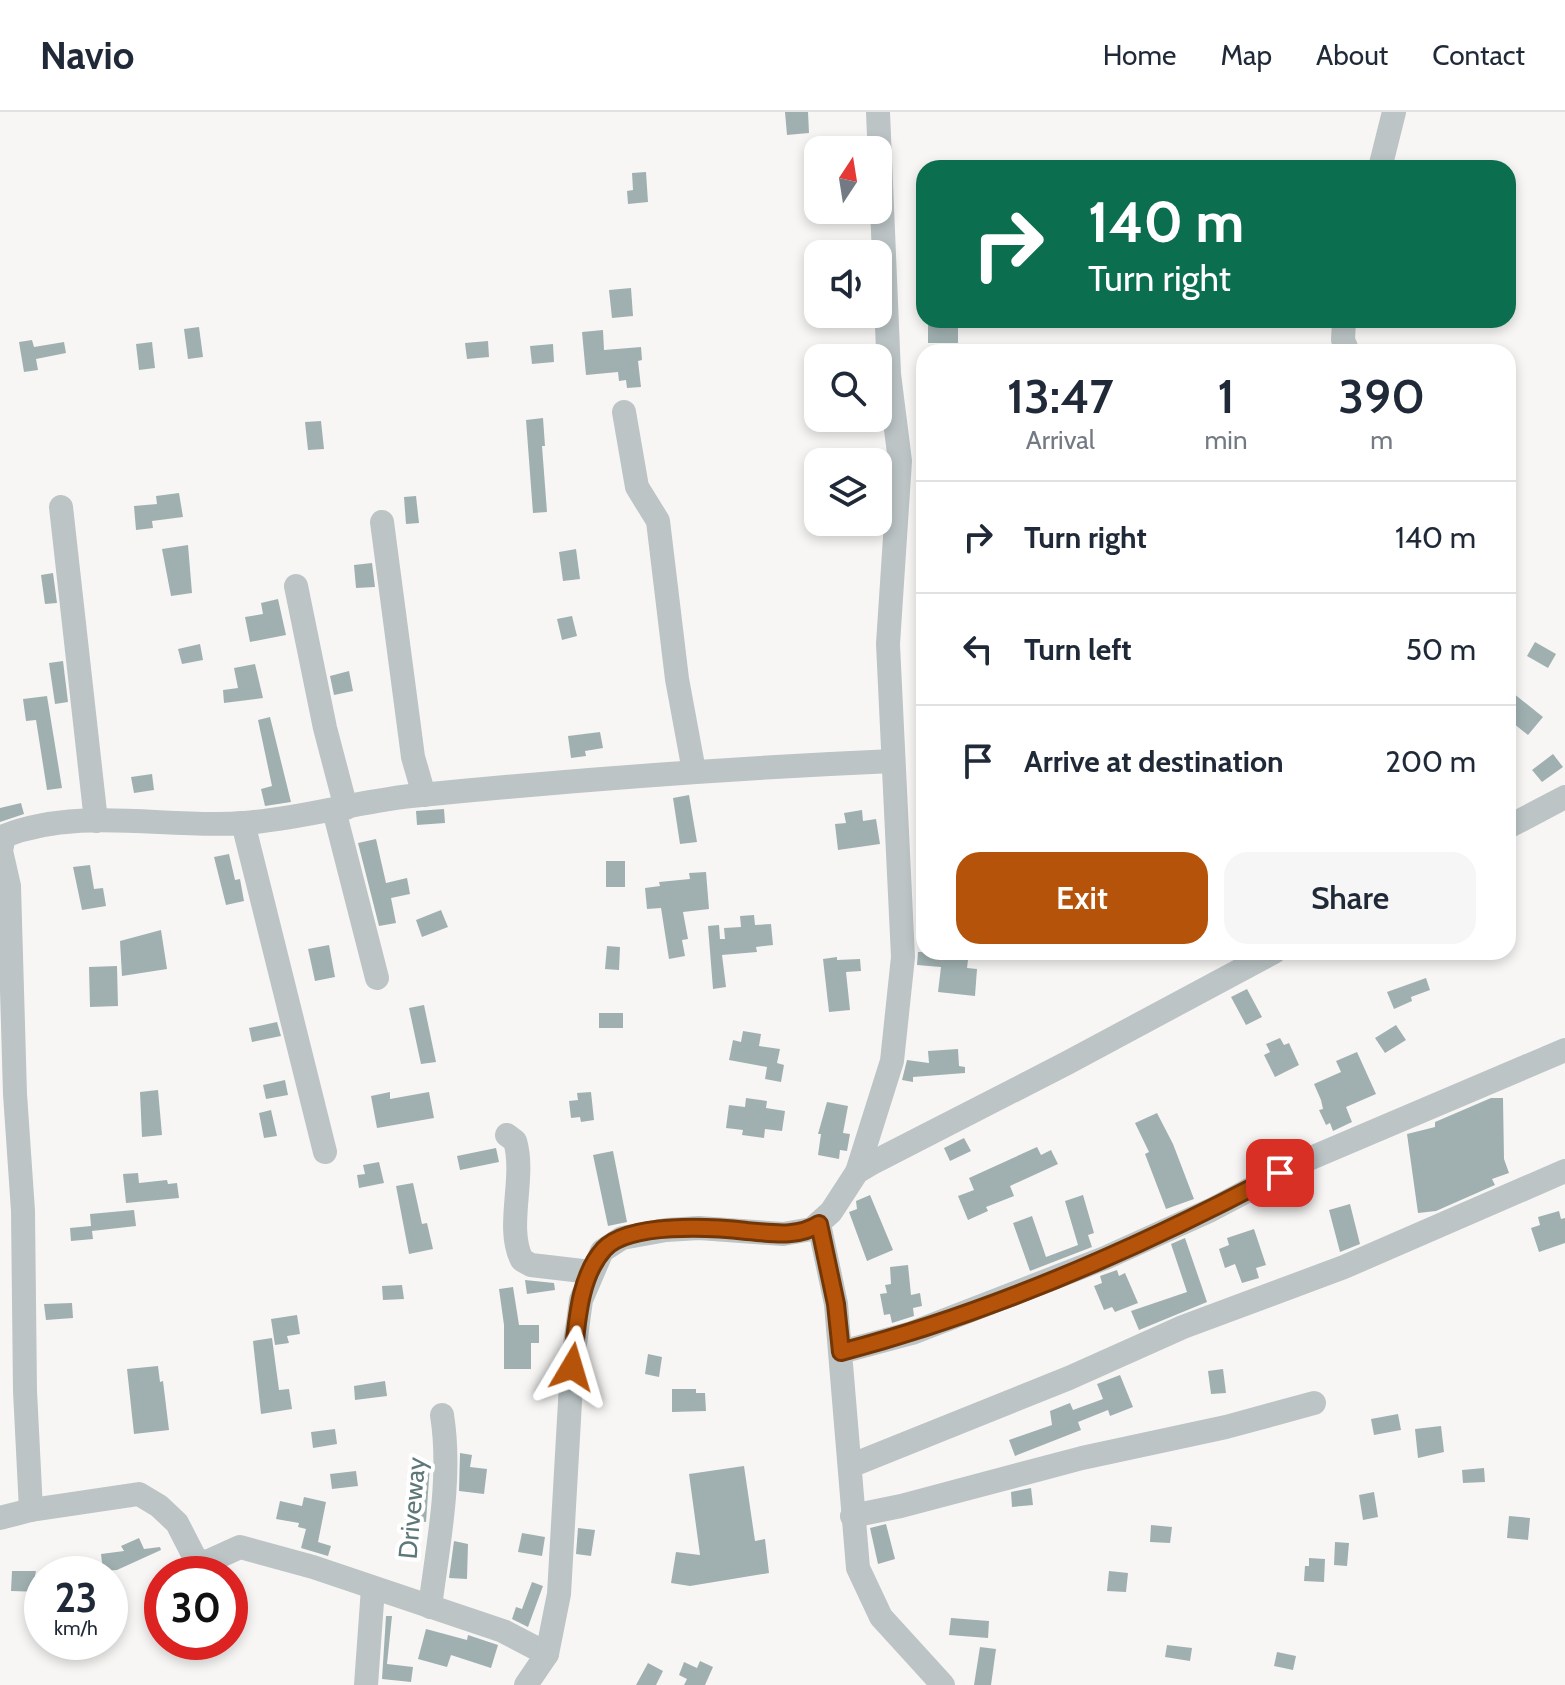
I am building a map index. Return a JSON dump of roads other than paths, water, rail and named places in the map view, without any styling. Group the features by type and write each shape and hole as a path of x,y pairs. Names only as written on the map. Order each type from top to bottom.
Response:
{"street":[{"path":"526,1685 547,1654 559,1594 572,1367 581,1300 602,1251 612,1242 635,1234 699,1228 794,1234 819,1224 831,1212 857,1172 892,1061 903,957 888,644 900,461 888,360 878,112"},
{"path":"1382,160 1394,112"},
{"path":"624,412 637,487 658,521 677,679 694,771"},
{"path":"61,507 96,821"},
{"path":"382,522 413,757 424,795"},
{"path":"296,586 377,978"},
{"path":"31,1510 25,1376 25,1238 15,1094 9,886 1,842 4,836 96,821 243,823 424,795 694,771 893,761"},
{"path":"1516,823 1565,797"},
{"path":"243,823 325,1152"},
{"path":"857,1172 1259,960"},
{"path":"841,1352 912,1333 1076,1270 1211,1210 1304,1161 1565,1050"},
{"path":"507,1135 515,1141 518,1156 515,1243 522,1260 531,1265 591,1272"},
{"path":"850,1466 1069,1378 1183,1327 1344,1267 1565,1171"},
{"path":"819,1224 836,1304 858,1568 866,1590 897,1637 943,1685"},
{"path":"852,1516 1314,1403"},
{"name":"Driveway","path":"430,1607 442,1518 446,1439 442,1415"},
{"path":"0,1518 31,1510 139,1494 159,1506 177,1523 197,1562 209,1561 240,1547 503,1631 547,1654"},
{"path":"366,1685 373,1588"}]}
